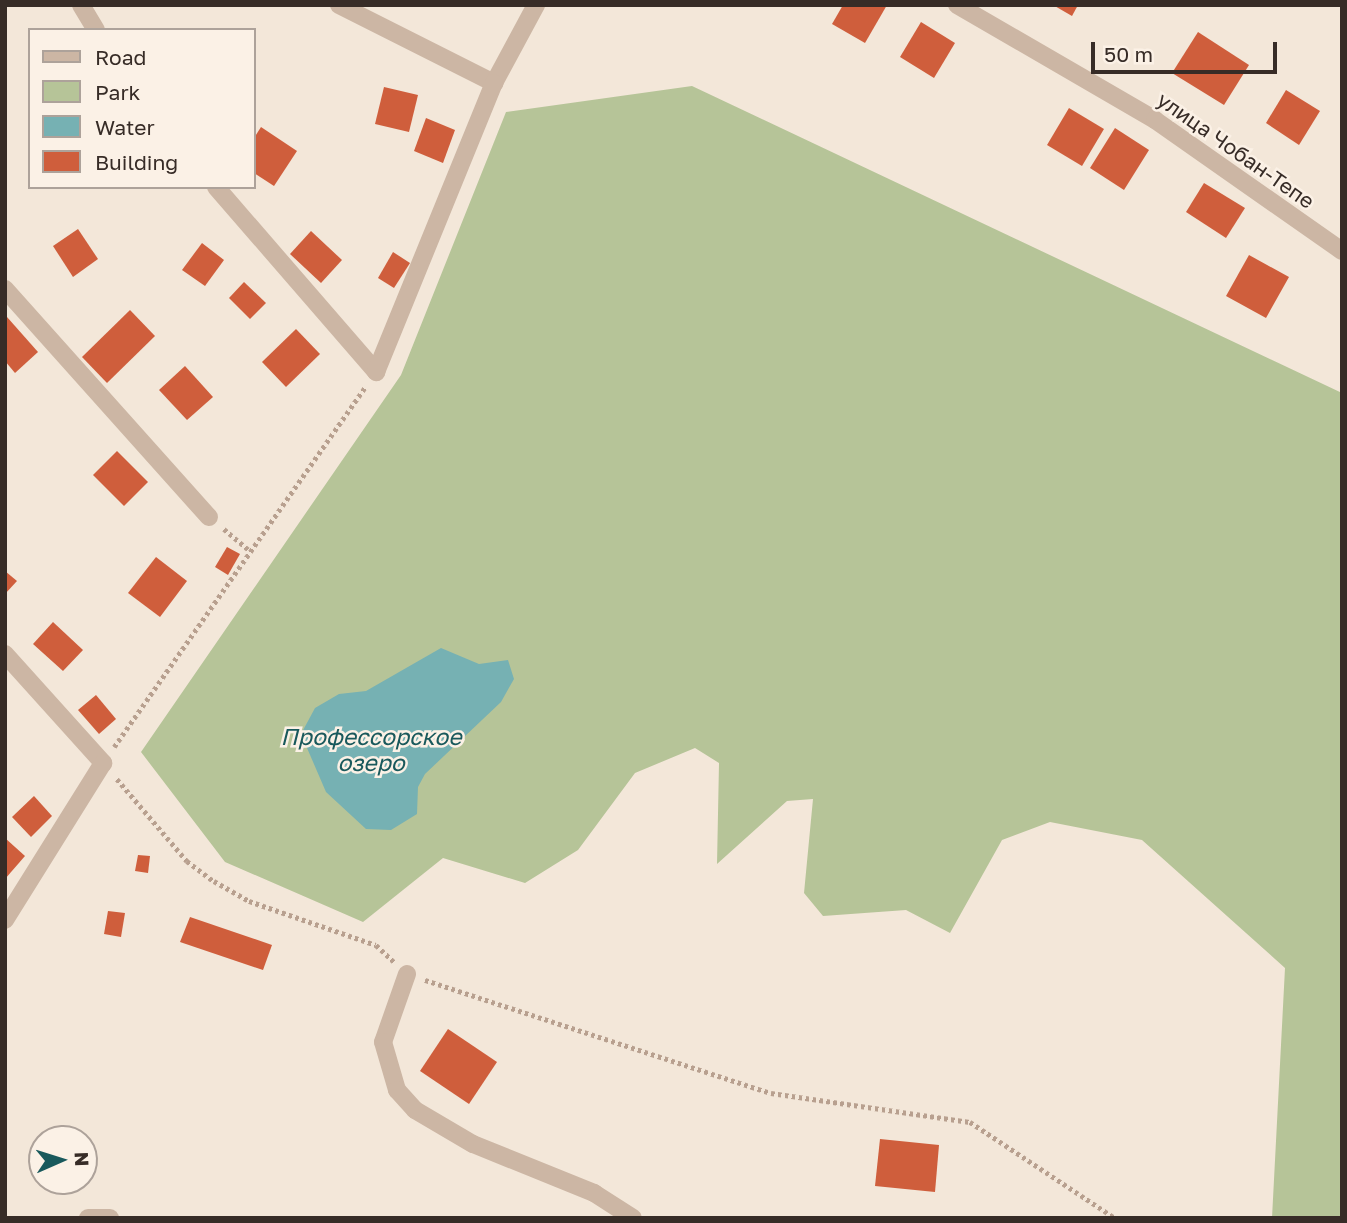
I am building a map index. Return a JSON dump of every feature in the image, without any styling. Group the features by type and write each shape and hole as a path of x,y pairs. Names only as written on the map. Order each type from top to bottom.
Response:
{"street":[{"path":"81,5 95,28"},
{"path":"339,5 494,83"},
{"path":"218,189 376,372 494,83 536,5"},
{"name":"улица Чобан-Тепе","path":"957,5 1155,120 1342,251"},
{"path":"5,289 209,517"},
{"path":"5,654 103,763 5,920"},
{"path":"407,974 383,1042 387,1067 406,1100 473,1144 594,1193 633,1218"},
{"path":"88,1218 110,1218"}],"path":[{"path":"376,372 103,763 187,861 214,881 249,901 376,945 407,974 771,1093 970,1122 1115,1218"},
{"path":"209,517 250,551"}],"green space":[{"path":"692,86 1342,393 1342,1214 1338,1218 1272,1218 1285,968 1142,840 1050,822 1002,840 950,933 906,910 823,916 804,893 813,799 787,801 717,864 719,763 695,748 635,773 578,850 525,883 443,858 363,922 225,862 141,752 401,375 506,112"}],"water":[{"name":"Профессорское озеро","path":"441,648 479,664 508,660 514,679 501,702 425,774 418,787 417,814 391,830 366,829 326,792 301,734 315,708 339,694 366,691"}],"building":[{"path":"843,5 887,5 865,43 832,24"},
{"path":"1053,5 1078,5 1072,16"},
{"path":"921,22 955,43 934,78 900,57"},
{"path":"1198,32 1249,65 1224,105 1172,73"},
{"path":"384,87 418,95 409,132 375,124"},
{"path":"1286,90 1320,111 1299,145 1266,123"},
{"path":"1069,108 1104,129 1082,166 1047,145"},
{"path":"426,118 455,130 443,163 414,151"},
{"path":"261,127 297,151 274,186 256,174 256,135"},
{"path":"1115,128 1149,150 1124,190 1090,168"},
{"path":"1204,183 1245,208 1226,238 1186,212"},
{"path":"78,229 98,259 73,277 53,246"},
{"path":"311,231 342,260 321,283 290,254"},
{"path":"202,243 224,260 205,286 182,270"},
{"path":"393,252 410,263 394,288 378,278"},
{"path":"1249,255 1289,277 1266,318 1226,296"},
{"path":"244,282 266,303 250,319 229,298"},
{"path":"130,310 155,336 107,383 82,357"},
{"path":"7,317 38,352 15,373 5,361"},
{"path":"296,329 320,354 286,387 262,362"},
{"path":"185,366 213,397 187,420 159,390"},
{"path":"117,451 148,482 124,506 93,475"},
{"path":"227,547 240,554 228,575 215,567"},
{"path":"156,557 187,581 160,617 128,593"},
{"path":"5,571 17,581 5,594"},
{"path":"53,622 83,650 63,671 33,644"},
{"path":"96,695 116,719 99,734 78,710"},
{"path":"34,796 52,816 31,837 12,817"},
{"path":"5,838 25,856 5,879"},
{"path":"138,855 150,856 148,873 135,871"},
{"path":"108,911 125,913 121,937 104,934"},
{"path":"190,917 272,945 263,970 180,942"},
{"path":"448,1029 497,1062 469,1104 420,1071"},
{"path":"880,1139 939,1145 935,1192 875,1186"}]}
